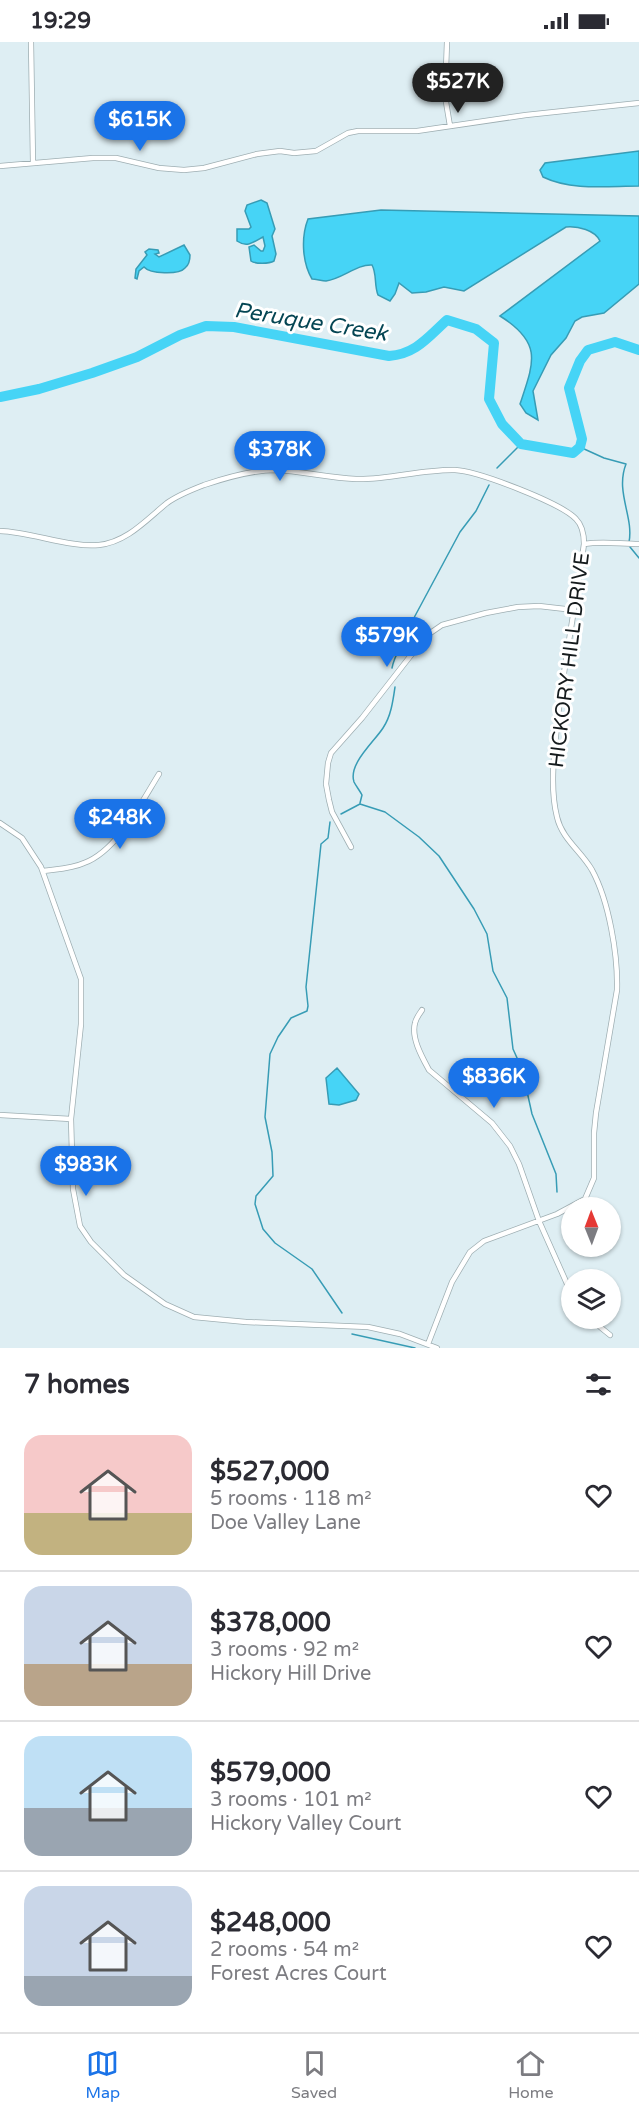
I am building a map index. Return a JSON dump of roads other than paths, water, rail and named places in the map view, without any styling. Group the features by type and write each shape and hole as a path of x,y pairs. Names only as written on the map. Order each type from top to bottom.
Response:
{"street":[{"path":"31,42 33,163"},
{"path":"447,42 445,96 450,126"},
{"path":"0,166 116,158 159,168 184,170 204,168 257,154 280,151 306,153 316,151 358,130 417,131 526,115 639,103"},
{"name":"HICKORY HILL DRIVE","path":"0,531 83,545 98,545 116,541 129,534 185,492 205,485 273,470 354,479 458,470 482,475 567,512 582,526 584,544 556,734 554,776 556,807 562,832 591,868 601,888 616,956 617,990 596,1113 594,1178 585,1199 575,1205 484,1241 470,1252 452,1282 428,1344"},
{"path":"584,544 605,541 639,544"},
{"path":"351,847 328,800 327,773 331,753 363,718 426,636 442,625 518,607 539,606 574,610"},
{"path":"43,871 70,868 87,862 101,853 127,825 159,774"},
{"path":"0,823 22,838 35,855 43,871 81,979 81,1024 71,1119 73,1189 80,1226 91,1242 124,1275 165,1304 194,1317 246,1322 368,1327 400,1334 437,1348"},
{"path":"423,1010 415,1023 415,1034 423,1059 429,1070 501,1132 519,1164 539,1221 561,1270"},
{"path":"0,1115 71,1119"},
{"path":"603,1329 610,1335"}],"water":[{"path":"639,151 639,186 578,186 543,177 540,170 545,163"},
{"path":"261,200 267,203 275,229 272,236 276,254 274,261 256,263 251,261 249,247 254,245 263,251 265,246 263,237 247,244 241,243 237,241 237,229 251,227 245,211 247,205"},
{"path":"381,210 639,216 639,284 604,313 582,317 575,321 566,338 551,355 533,391 538,420 526,413 520,404 531,365 529,345 514,326 500,316 600,241 598,237 586,230 566,227 464,291 444,287 412,293 399,283 390,301 378,295 372,265 366,265 332,280 312,279 306,265 304,249 304,234 308,219"},
{"path":"184,245 190,257 182,270 171,273 158,272 144,267 139,271 137,279 135,278 136,269 149,249 158,250 159,253 155,254 159,257"},
{"path":"337,1068 359,1094 356,1100 339,1105 329,1104 326,1078"}],"waterway":[{"name":"Peruque Creek","path":"0,397 39,389 92,373 137,357 180,335 206,326 234,327 389,356 414,348 447,320 476,329 494,343 489,399 502,424 521,444 573,453 580,447 582,439 569,388 580,361 588,350 615,342 639,350"},
{"path":"497,468 521,444"},
{"path":"573,453 582,448 604,458 626,464 623,474 623,494 629,523 629,542"},
{"path":"392,668 408,629 460,532 476,511 489,485"},
{"path":"630,547 639,558"},
{"path":"360,803 362,795 354,782 355,768 386,723 395,687"},
{"path":"341,814 360,804 385,812 419,837 439,856 474,909 487,934 493,971 507,998 513,1049 522,1069 532,1114 556,1174 557,1192"},
{"path":"330,822 328,838 321,844 306,987 307,1011 291,1018 270,1054 265,1117 272,1152 273,1176 256,1196 255,1204 263,1229 275,1243 312,1269 342,1313"},
{"path":"352,1334 415,1348"}]}
